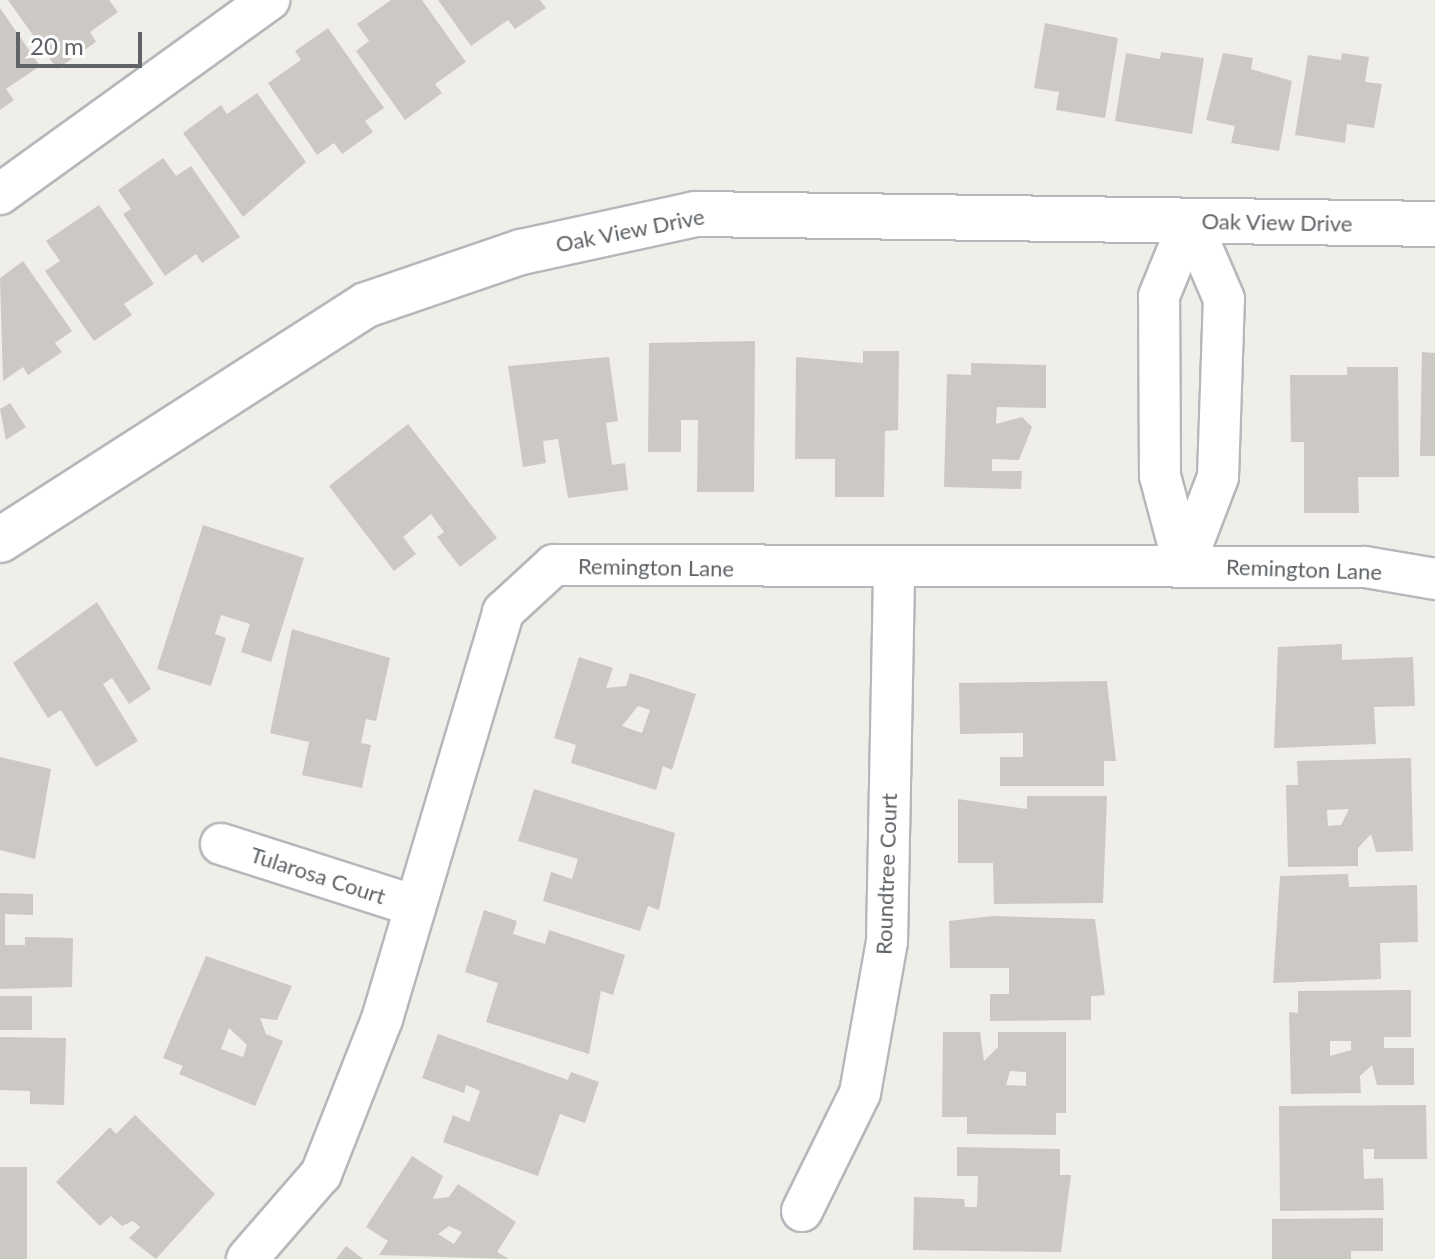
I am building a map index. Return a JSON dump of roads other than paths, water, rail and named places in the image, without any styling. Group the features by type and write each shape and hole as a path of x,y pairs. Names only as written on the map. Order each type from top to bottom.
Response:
{"street":[{"path":"0,194 269,0"},
{"name":"Oak View Drive","path":"0,540 366,305 521,252 695,214 1435,224"},
{"path":"1184,566 1218,477 1224,299 1190,220"},
{"path":"1184,566 1160,476 1159,296 1190,220"},
{"path":"1160,421 1219,421"},
{"name":"Remington Lane","path":"247,1259 321,1174 382,1019 503,612 554,565 894,570 1365,567 1435,579"},
{"name":"Roundtree Court","path":"802,1211 860,1093 887,941 894,570"},
{"name":"Tularosa Court","path":"221,844 415,906"}]}
